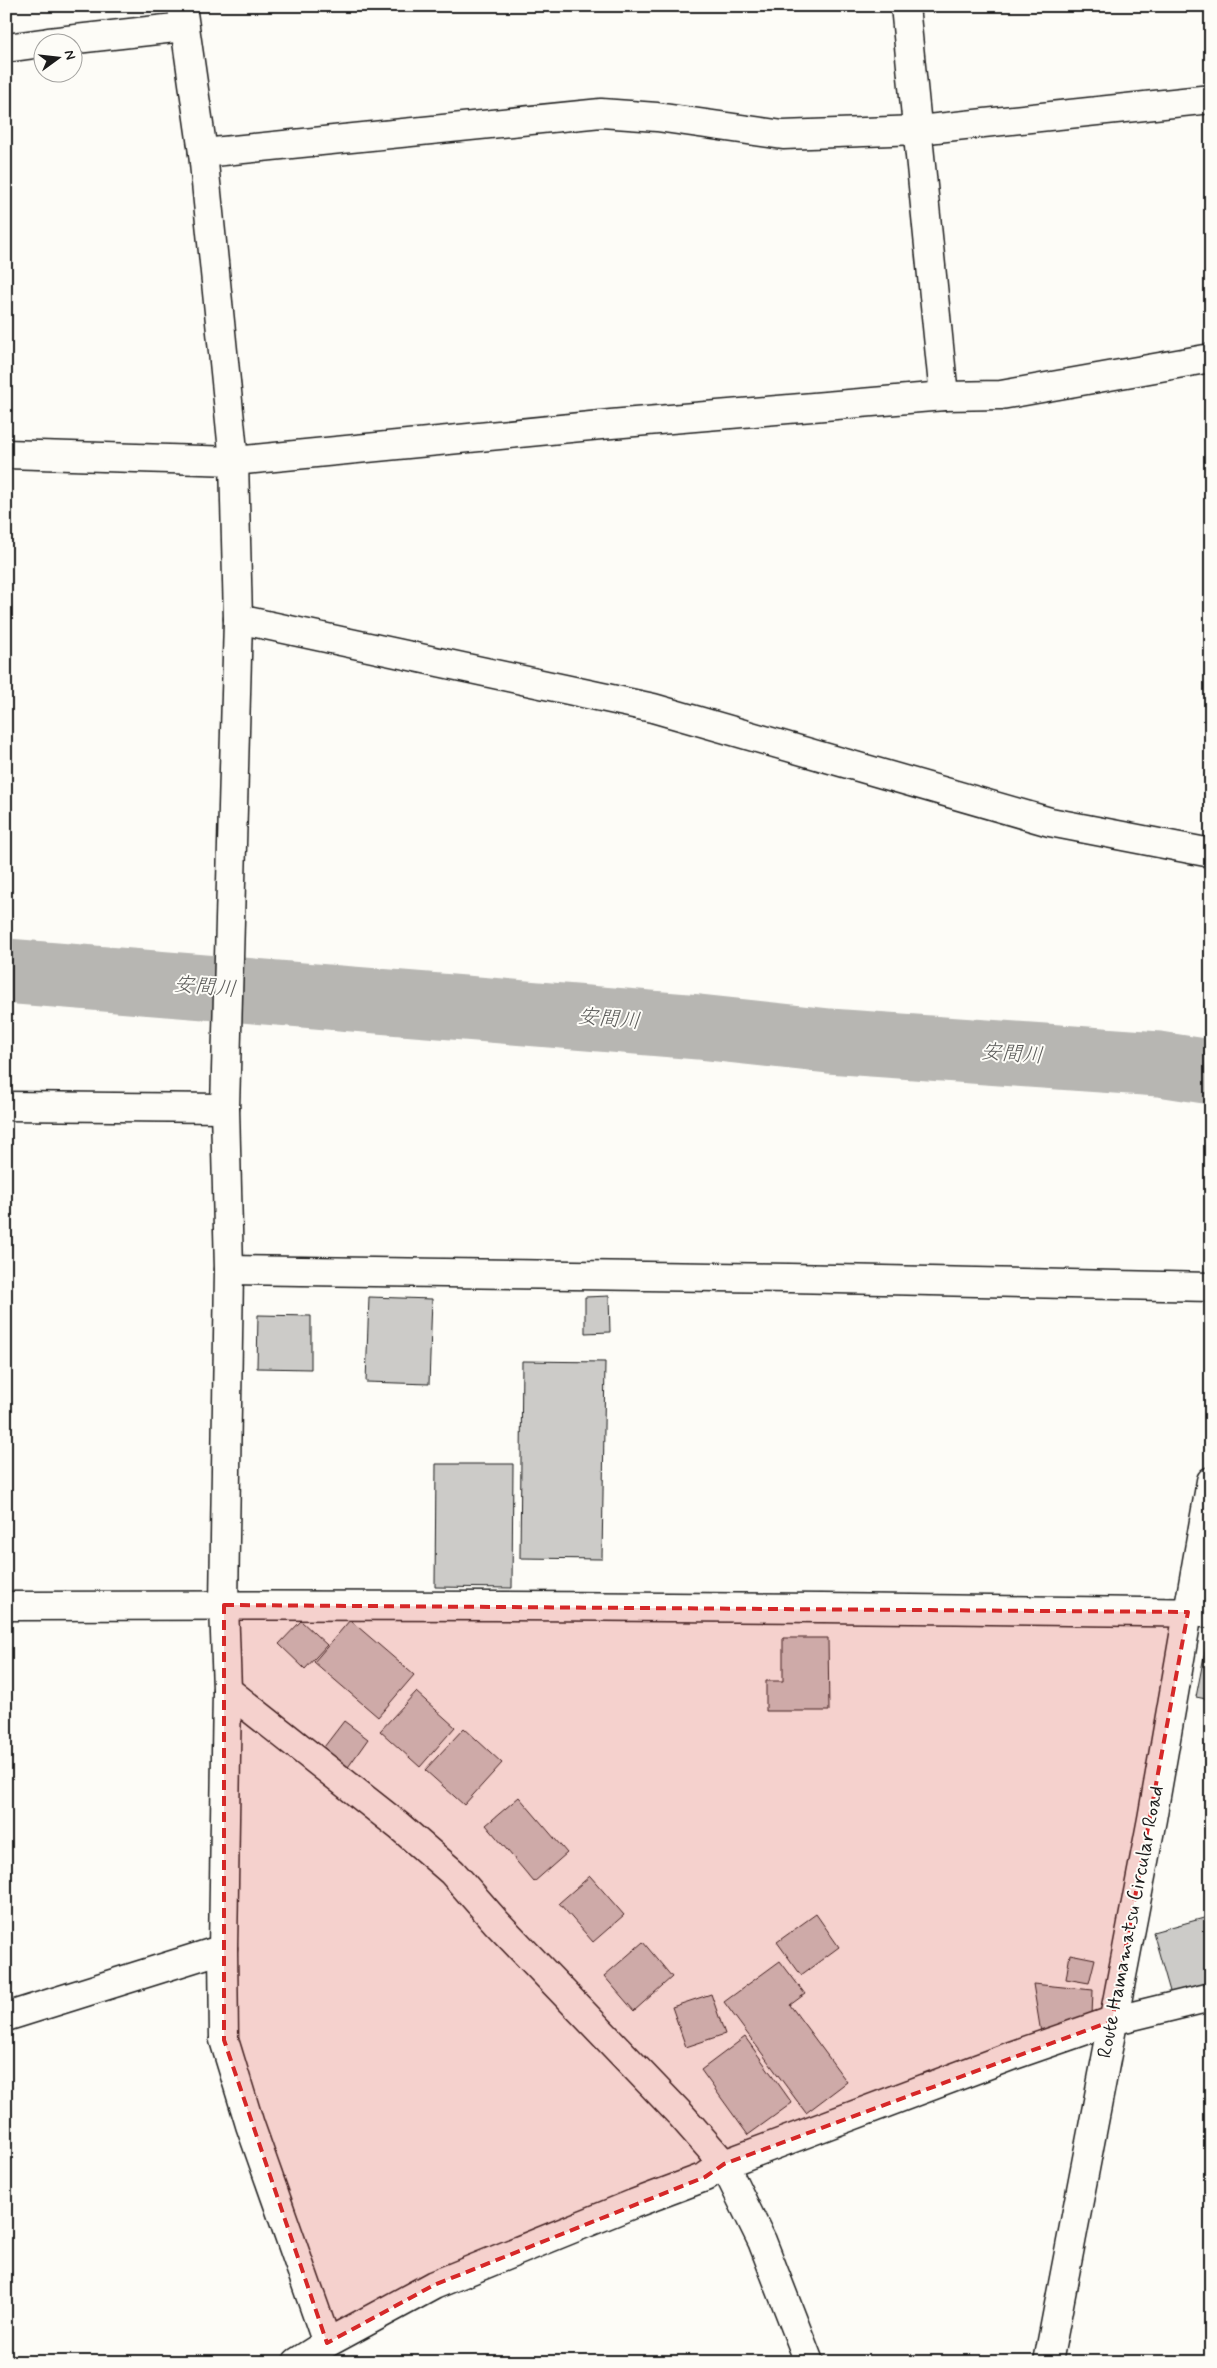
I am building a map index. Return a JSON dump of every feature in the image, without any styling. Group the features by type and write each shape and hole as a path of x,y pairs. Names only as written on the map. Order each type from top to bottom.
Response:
{"street":[{"path":"905,6 944,396"},
{"path":"82,36 183,16 203,153 234,461 238,619 225,1108 228,1270 224,1605 227,1690 223,1949 224,2040 250,2125 327,2343"},
{"path":"6,48 32,44"},
{"path":"203,153 601,112 657,117 783,135 918,130 1211,99"},
{"path":"6,454 234,461 611,424 944,396 1001,395 1211,358"},
{"path":"238,619 653,708 1050,822 1211,853"},
{"path":"6,1106 225,1108"},
{"path":"228,1270 789,1278 1211,1287"},
{"name":"Route Hamamatsu Circular Road","path":"1048,2362 1152,1819 1200,1612 1211,1481"},
{"path":"6,1606 224,1605 999,1609 1200,1612"},
{"path":"227,1690 399,1826 452,1872 496,1922 681,2115 724,2164 762,2241 809,2362"},
{"path":"6,2017 223,1949"},
{"path":"297,2362 327,2343 434,2285 633,2204 705,2177 724,2164 793,2140 1002,2059 1112,2022 1211,1997"}],"highlighted area":[{"path":"224,1605 1188,1612 1112,2021 724,2164 705,2177 434,2285 327,2343 224,2040"}],"building":[{"path":"609,1296 610,1332 585,1333 585,1297"},
{"path":"369,1297 432,1299 429,1384 366,1382"},
{"path":"258,1315 311,1316 311,1369 257,1368"},
{"path":"522,1361 605,1362 602,1559 520,1558"},
{"path":"436,1464 513,1464 512,1588 435,1587"},
{"path":"350,1620 414,1675 378,1717 314,1662"},
{"path":"301,1621 327,1645 305,1669 279,1644"},
{"path":"783,1638 828,1638 829,1711 766,1711 766,1681 783,1681"},
{"path":"1207,1641 1211,1641 1211,1700 1196,1697"},
{"path":"416,1692 455,1727 420,1767 380,1731"},
{"path":"344,1721 368,1739 346,1770 321,1751"},
{"path":"464,1728 502,1763 464,1805 425,1770"},
{"path":"519,1797 567,1853 534,1882 486,1825"},
{"path":"590,1876 624,1915 593,1942 559,1903"},
{"path":"816,1914 839,1947 801,1975 777,1942"},
{"path":"1211,1916 1211,1985 1171,1995 1153,1932"},
{"path":"643,1942 672,1977 634,2011 604,1976"},
{"path":"1070,1954 1095,1959 1089,1983 1066,1979"},
{"path":"780,1961 805,1994 790,2005 847,2082 806,2113 724,2002"},
{"path":"1033,1984 1093,1990 1092,2016 1041,2033"},
{"path":"711,1994 725,2034 686,2047 672,2007"},
{"path":"745,2037 792,2103 748,2135 701,2070"}],"waterway":[{"name":"安間川","path":"6,971 699,1027 829,1041 1159,1064 1211,1072"}]}
